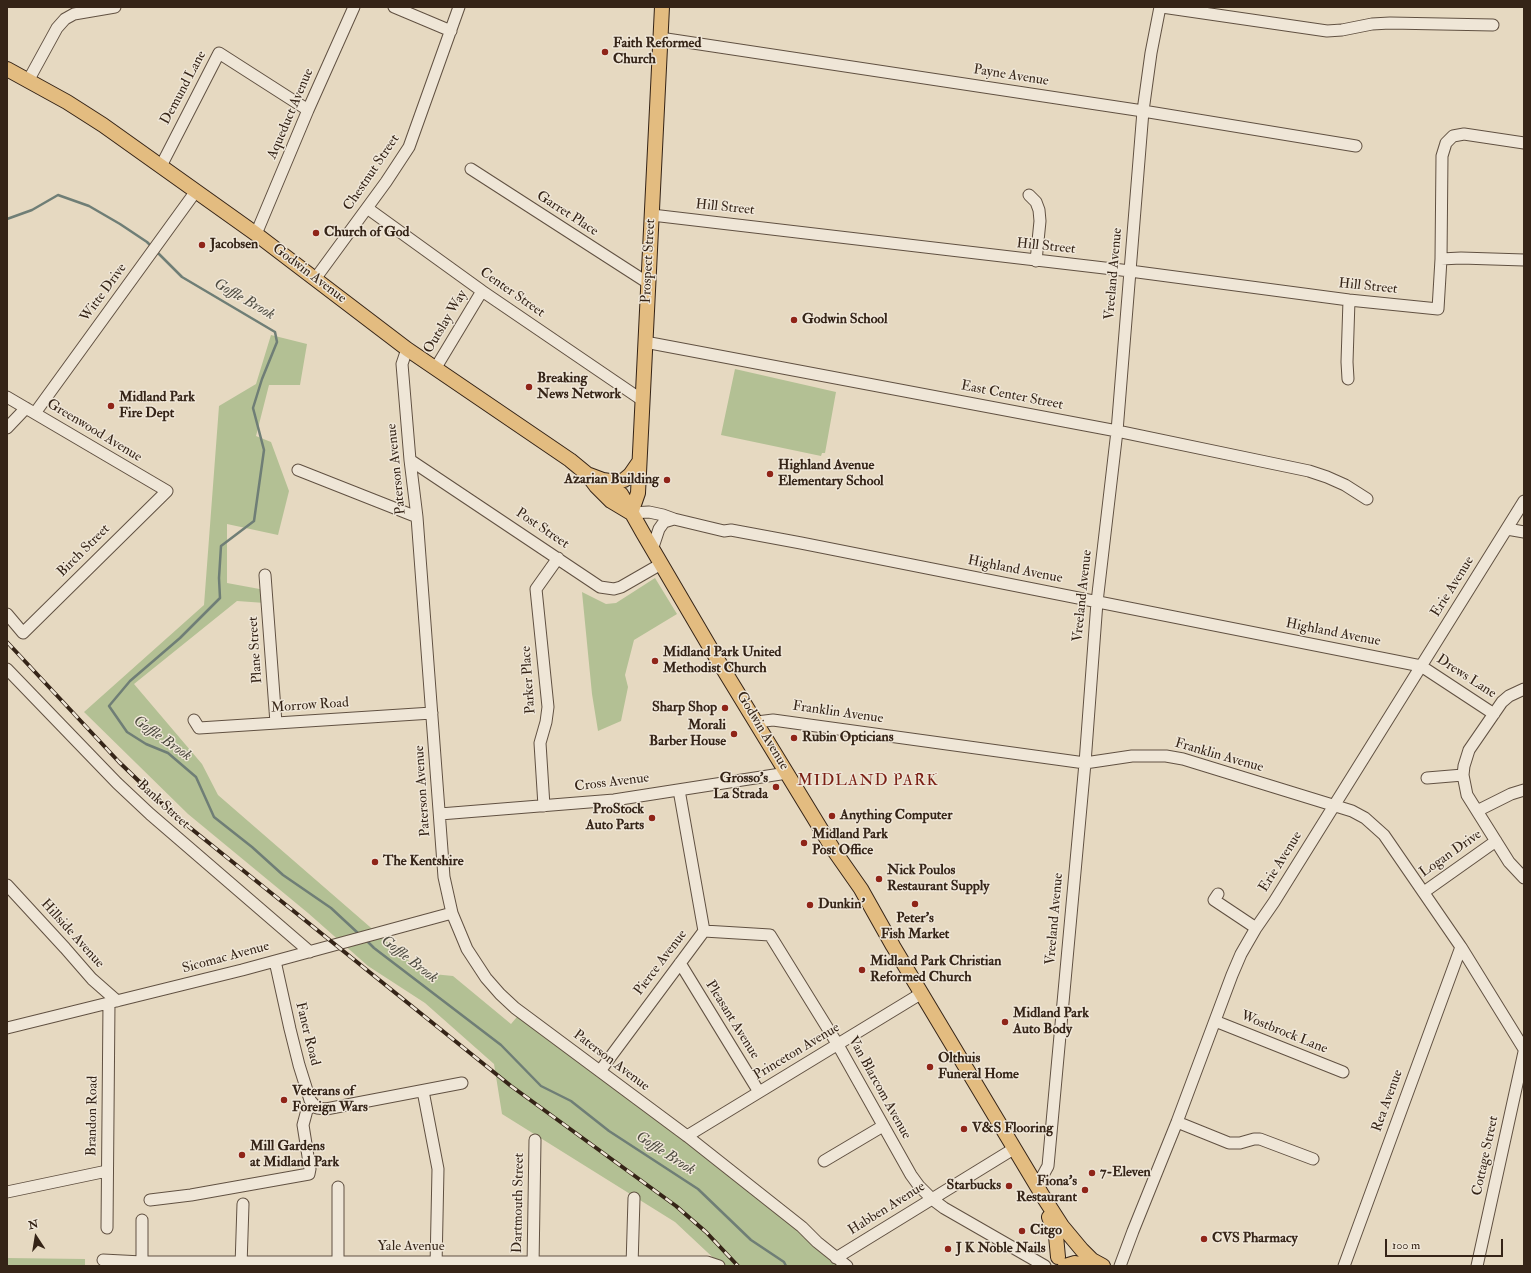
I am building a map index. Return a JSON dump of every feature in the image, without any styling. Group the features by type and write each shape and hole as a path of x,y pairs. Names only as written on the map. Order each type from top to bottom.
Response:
{"main road":[{"name":"Prospect Street","path":"631,514 638,493 662,7"},
{"name":"Godwin Avenue","path":"7,69 67,102 161,166 256,234 435,369 488,403 587,474 603,480 621,494 652,550 833,849 861,889 893,946 1041,1192 1072,1240 1084,1253 1104,1266"},
{"path":"603,480 616,482 624,480 630,475 639,462"},
{"name":"Godwin Avenue","path":"587,474 596,486 611,501 631,514"},
{"path":"1041,1192 1056,1236 1059,1263"},
{"path":"1059,1263 1072,1240"},
{"path":"1059,1263 1075,1263 1087,1266"}],"street":[{"path":"28,80 57,28 65,19 74,14 115,7"},
{"name":"Aqueduct Avenue","path":"256,234 308,110 354,7"},
{"path":"394,7 451,31"},
{"name":"Chestnut Street","path":"315,279 410,147 460,7"},
{"path":"1161,7 1328,31 1342,30 1372,24 1390,23 1493,24"},
{"name":"Vreeland Avenue","path":"1041,1192 1048,1166 1085,763 1097,602 1117,431 1143,111 1151,53 1161,7"},
{"name":"Payne Avenue","path":"660,38 1143,111 1356,146"},
{"name":"Demund Lane","path":"161,166 218,53 308,110"},
{"path":"1524,143 1464,134 1453,136 1446,143 1442,156 1440,218 1440,259 1461,258 1524,260"},
{"name":"Garret Place","path":"471,169 648,283"},
{"name":"Witte Drive","path":"7,428 31,410 196,191"},
{"path":"1029,195 1036,202 1039,210 1040,221 1036,261"},
{"name":"Center Street","path":"367,208 482,291 642,400"},
{"name":"Hill Street","path":"652,215 1130,271 1350,300 1438,309 1440,259"},
{"name":"Outslay Way","path":"435,369 482,291"},
{"path":"1348,379 1347,362 1350,300"},
{"name":"East Center Street","path":"645,342 1117,431 1309,471 1328,477 1345,485 1367,499"},
{"name":"Paterson Avenue","path":"407,349 402,364 410,460 417,517 444,877 452,913 467,950 486,978 515,1008 687,1136 847,1266"},
{"name":"Greenwood Avenue","path":"7,396 167,491"},
{"name":"Post Street","path":"410,460 594,583 606,589 621,588 661,564"},
{"path":"298,470 417,517"},
{"name":"Birch Street","path":"7,614 24,633 167,491"},
{"name":"Erie Avenue","path":"1120,1266 1132,1231 1177,1122 1232,975 1256,928 1274,902 1524,501"},
{"name":"Highland Avenue","path":"631,514 649,512 724,531 731,530 1421,666"},
{"path":"652,550 659,528 664,522 674,519"},
{"path":"1506,529 1524,532"},
{"name":"Parker Place","path":"544,806 540,743 546,722 548,707 536,589 558,558"},
{"name":"Plane Street","path":"265,575 276,723"},
{"name":"Drews Lane","path":"1421,666 1494,714"},
{"name":"Bank Street","path":"7,669 117,783 150,814 310,952"},
{"path":"1524,689 1509,696 1502,702 1469,750 1463,775 1467,795 1509,862 1524,878"},
{"name":"Morrow Road","path":"194,720 199,728 432,713"},
{"name":"Franklin Avenue","path":"757,722 773,720 1085,763 1132,756 1166,756 1352,811 1365,818 1384,835 1461,947 1524,1050"},
{"name":"Cross Avenue","path":"440,814 614,800 787,773"},
{"path":"1428,778 1463,775"},
{"name":"Pierce Avenue","path":"600,1071 704,931 679,790"},
{"path":"1477,811 1511,794 1524,790"},
{"name":"Logan Drive","path":"1424,892 1496,841"},
{"name":"Hillside Avenue","path":"7,885 66,948 113,1002"},
{"path":"1218,894 1214,900 1256,928"},
{"name":"Sicomac Avenue","path":"7,1028 310,952 452,913"},
{"name":"Van Blarcom Avenue","path":"704,931 770,935 838,1045 883,1126 919,1186 944,1208 1045,1266"},
{"name":"Rea Avenue","path":"1344,1266 1461,947"},
{"name":"Faner Road","path":"275,961 297,1058 310,1100 314,1105"},
{"name":"Pleasant Avenue","path":"680,963 759,1092"},
{"name":"Princeton Avenue","path":"687,1136 922,993"},
{"name":"Brandon Road","path":"106,1228 113,1002"},
{"name":"Wostbrock Lane","path":"1215,1021 1343,1072"},
{"name":"Cottage Street","path":"1478,1266 1524,1050"},
{"path":"150,1200 191,1195 309,1174 310,1169 303,1125 308,1110 314,1105 317,1108 326,1109 462,1083"},
{"path":"423,1090 438,1169 436,1264"},
{"path":"1177,1122 1229,1143 1240,1143 1260,1139 1313,1160"},
{"path":"824,1161 883,1126"},
{"name":"Dartmouth Street","path":"533,1264 535,1140"},
{"name":"Habben Avenue","path":"836,1258 1015,1148"},
{"path":"7,1192 107,1171"},
{"path":"338,1187 338,1264"},
{"path":"632,1264 634,1198"},
{"path":"241,1264 243,1204"},
{"path":"142,1220 142,1264"},
{"name":"Yale Avenue","path":"103,1260 142,1264 632,1264 707,1262 718,1266"}],"green space":[{"path":"271,335 307,344 300,385 269,385 256,436 271,442 289,491 278,535 227,524 227,583 265,590 265,603 237,601 134,684 202,764 218,795 423,973 453,976 511,1024 522,1011 848,1266 722,1266 675,1222 502,1114 494,1064 425,1003 368,966 308,913 188,814 84,712 204,605 219,406 256,384"},
{"path":"735,369 836,392 825,453 822,453 821,456 721,435"},
{"path":"655,578 677,614 634,640 625,675 628,687 621,721 598,731 592,694 582,592 606,604 616,603"},
{"path":"7,1258 85,1259 85,1266 7,1266"}],"waterway":[{"name":"Goffle Brook","path":"7,219 32,210 58,195 89,206 120,224 151,246"},
{"name":"Goffle Brook","path":"156,251 182,277 275,332 277,342 262,379 253,408 264,450 254,521 221,546 219,578 220,598 180,638 130,681 109,706 127,732 146,744 168,753 196,777 214,817 252,847 283,875 331,908 359,934"},
{"name":"Goffle Brook","path":"366,940 374,948 501,1045 541,1086 571,1101 609,1131 698,1189 751,1240 784,1262 786,1266"}],"railway":[{"path":"7,642 119,762 173,814 511,1086 676,1206 706,1232 738,1266"}],"place":[{"name":"Faith Reformed Church","path":"605,52"},
{"name":"Church of God","path":"316,233"},
{"name":"Jacobsen","path":"202,245"},
{"name":"Godwin School","path":"794,320"},
{"name":"Breaking News Network","path":"529,387"},
{"name":"Midland Park Fire Dept","path":"111,406"},
{"name":"Highland Avenue Elementary School","path":"770,474"},
{"name":"Azarian Building","path":"667,480"},
{"name":"Midland Park United Methodist Church","path":"655,661"},
{"name":"Sharp Shop","path":"725,708"},
{"name":"Morali Barber House","path":"734,734"},
{"name":"Rubin Opticians","path":"794,738"},
{"name":"Grosso's La Strada","path":"776,787"},
{"name":"Anything Computer","path":"832,816"},
{"name":"ProStock Auto Parts","path":"652,818"},
{"name":"Midland Park Post Office","path":"804,843"},
{"name":"The Kentshire","path":"375,862"},
{"name":"Nick Poulos Restaurant Supply","path":"879,879"},
{"name":"Peter's Fish Market","path":"915,904"},
{"name":"Dunkin'","path":"810,905"},
{"name":"Midland Park Christian Reformed Church","path":"862,970"},
{"name":"Midland Park Auto Body","path":"1005,1022"},
{"name":"Olthuis Funeral Home","path":"930,1067"},
{"name":"Veterans of Foreign Wars","path":"284,1100"},
{"name":"V&S Flooring","path":"964,1129"},
{"name":"Mill Gardens at Midland Park","path":"242,1155"},
{"name":"7-Eleven","path":"1092,1173"},
{"name":"Starbucks","path":"1009,1186"},
{"name":"Fiona's Restaurant","path":"1085,1190"},
{"name":"Citgo","path":"1022,1231"},
{"name":"CVS Pharmacy","path":"1204,1239"},
{"name":"J K Noble Nails","path":"948,1249"}],"district":[{"name":"MIDLAND PARK","path":"868,782"}]}
